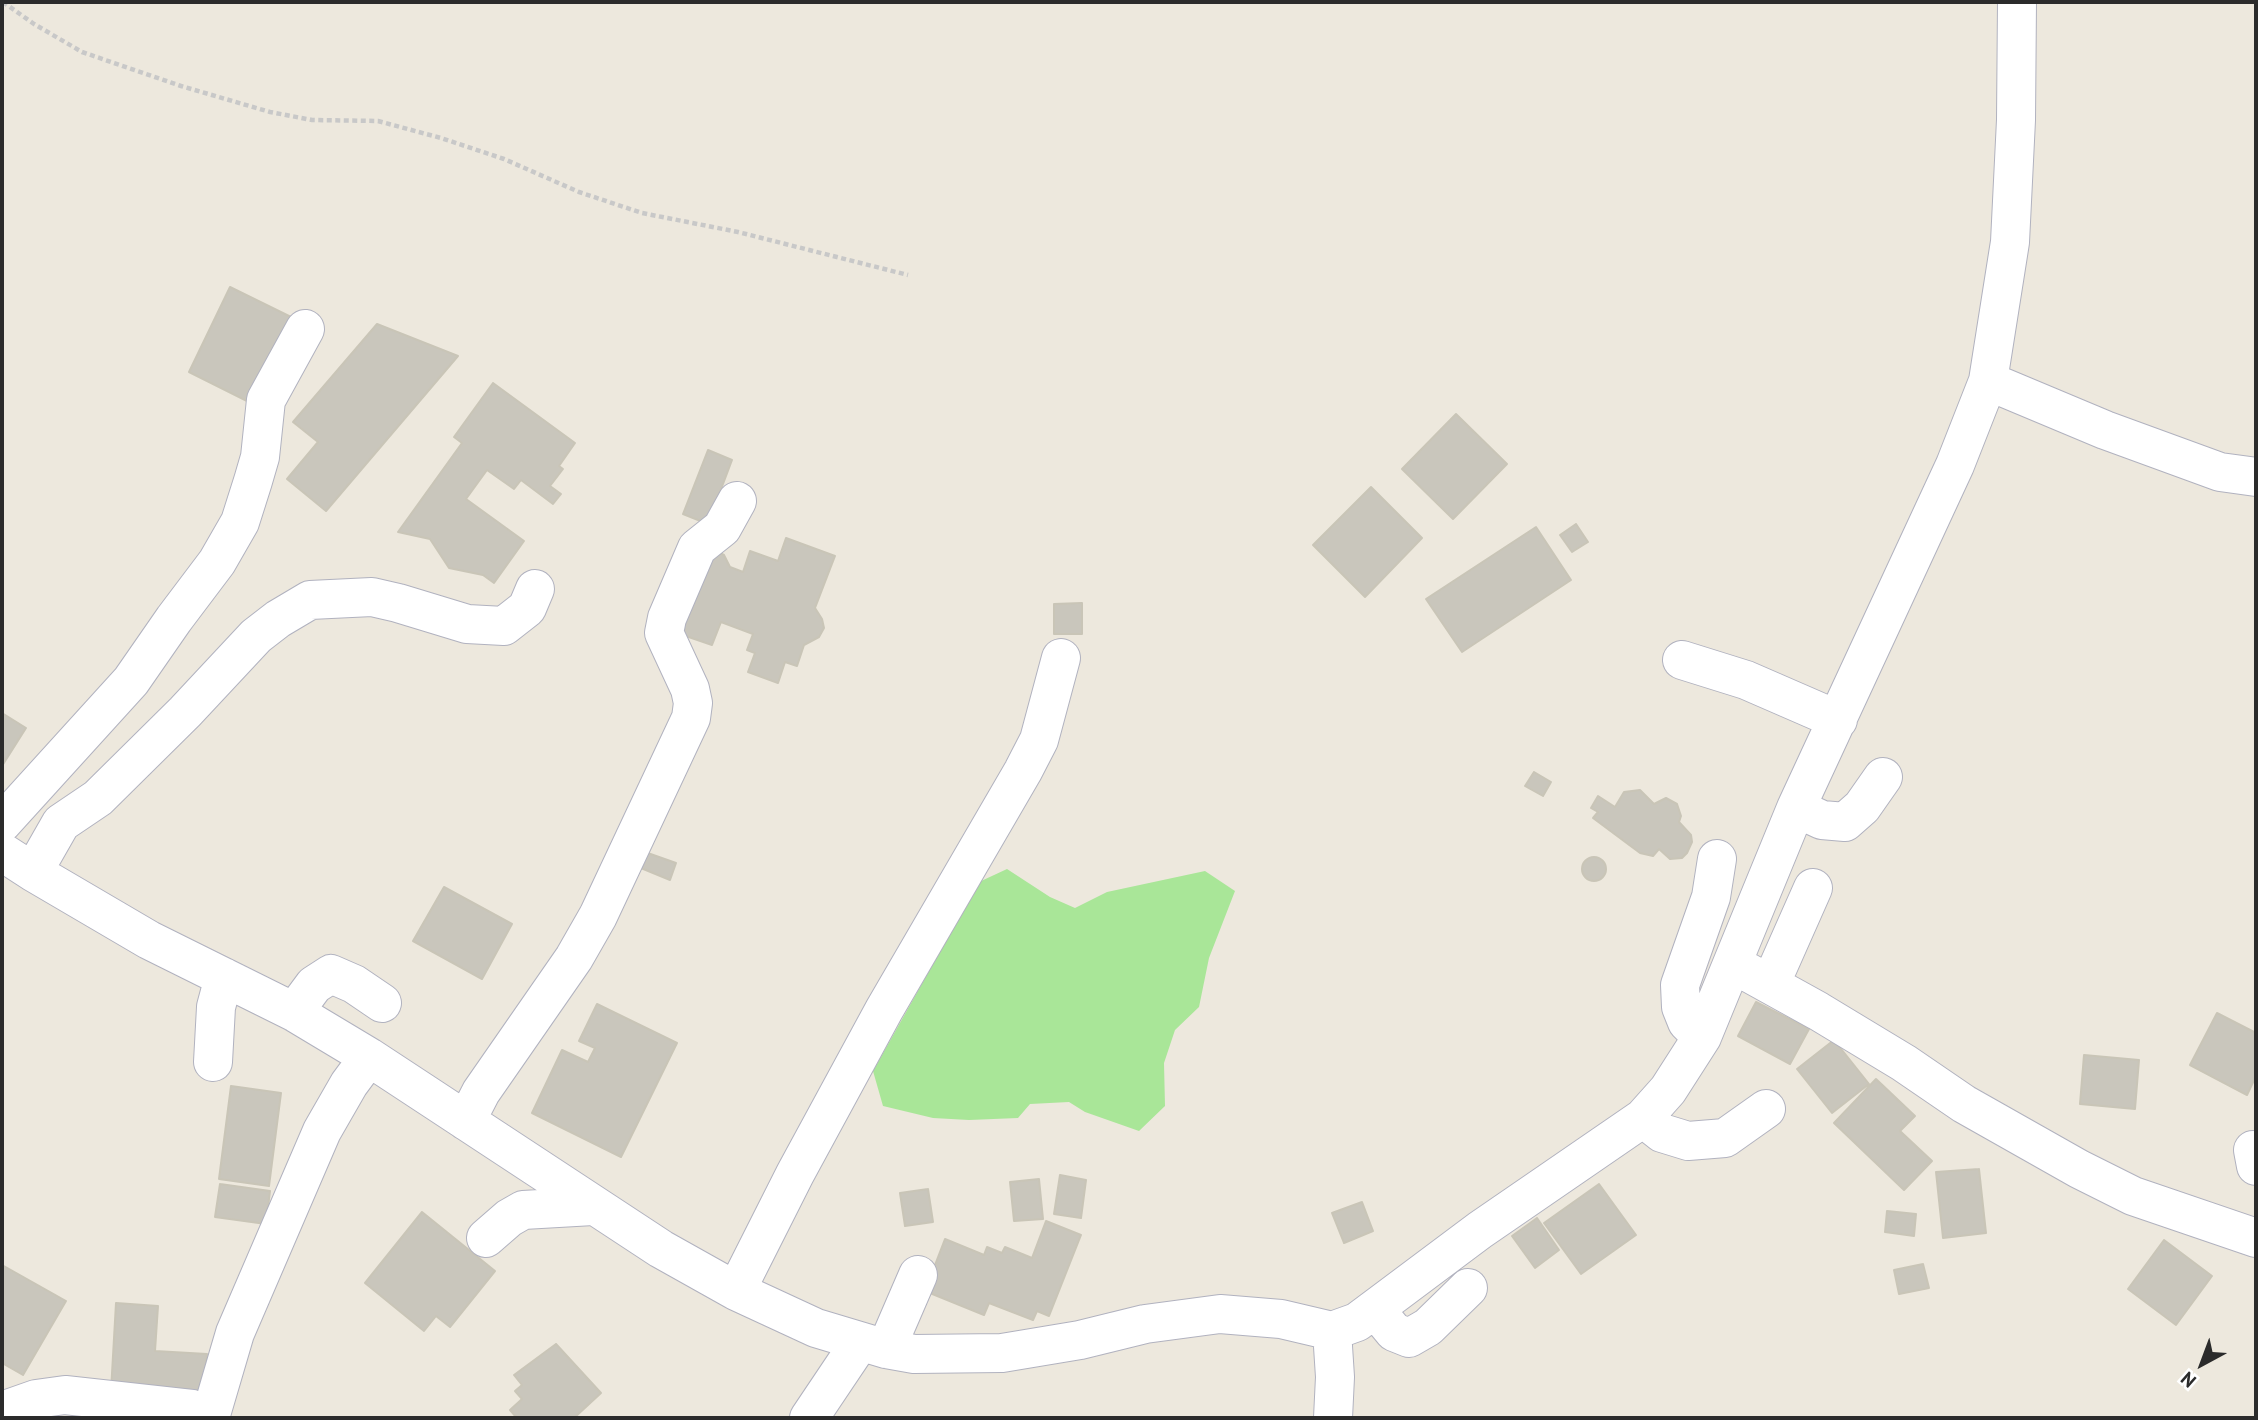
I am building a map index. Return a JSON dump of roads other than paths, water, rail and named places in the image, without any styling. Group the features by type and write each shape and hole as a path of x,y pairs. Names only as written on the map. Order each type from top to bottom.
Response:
{"street":[{"path":"535,589 527,608 504,626 467,624 372,597 310,600 256,636 185,712 106,790 61,823 17,862 149,940 294,1012 369,1057 661,1249 736,1291 816,1328 915,1354 1002,1353 1080,1340 1145,1324 1220,1314 1281,1319 1332,1331 1357,1322 1480,1230 1643,1118 1668,1090 1702,1037 1796,808 1955,466 1988,381 2010,242 2016,120 2017,2"},
{"path":"2,823 131,681 217,562 240,522 250,492 260,457 266,400 305,329"},
{"path":"1988,381 2105,430 2220,472 2256,477"},
{"path":"466,1121 481,1092 574,958 598,916 691,718 693,703 690,689 664,633 667,618 697,548 722,528 737,501"},
{"path":"736,1291 795,1174 884,1010 1023,771 1038,740 1061,658"},
{"path":"1682,660 1746,680 1838,720"},
{"path":"1796,808 1822,820 1845,822 1862,807 1883,777"},
{"path":"1702,1037 1687,1022 1681,1007 1680,985 1711,897 1717,859"},
{"path":"1767,982 1778,967 1813,888"},
{"path":"1733,964 1882,1050 1964,1104 2079,1169 2133,1196 2254,1240"},
{"path":"294,1012 314,985 331,974 354,984 382,1003"},
{"path":"213,1062 216,1007 224,977"},
{"path":"2,1411 36,1399 65,1395 192,1409 210,1417 235,1333 322,1131 349,1084 369,1057"},
{"path":"1643,1118 1662,1133 1688,1141 1725,1138 1766,1109"},
{"path":"486,1238 523,1210 593,1206"},
{"path":"808,1418 873,1345 918,1275"},
{"path":"1375,1309 1394,1332 1409,1338 1429,1327 1468,1289"},
{"path":"1332,1331 1335,1377 1333,1418"}]}
